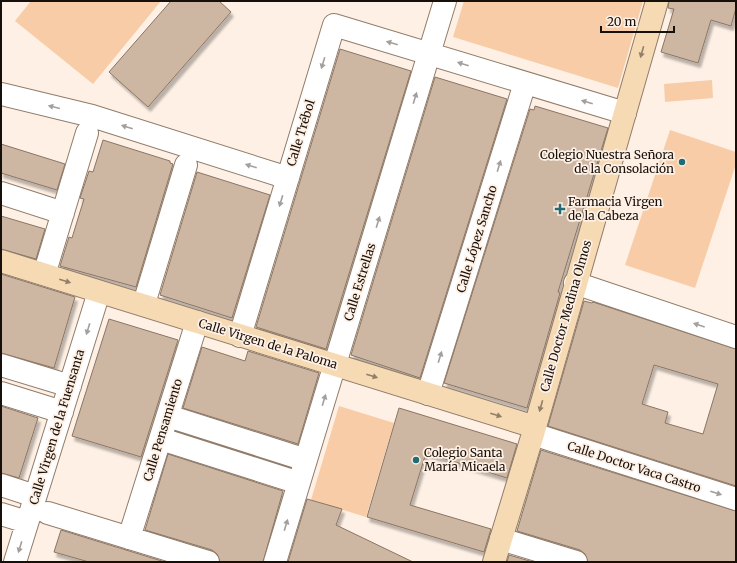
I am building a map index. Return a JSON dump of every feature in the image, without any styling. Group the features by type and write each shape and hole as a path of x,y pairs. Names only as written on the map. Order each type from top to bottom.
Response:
{"street":[{"name":"Calle Estrellas","path":"275,562 445,1"},
{"name":"Calle Doctor Medina Olmos","path":"494,562 534,431 575,283 657,1"},
{"name":"Calle Trébol","path":"240,336 334,26 429,54"},
{"path":"429,54 624,113"},
{"name":"Calle López Sancho","path":"428,394 524,83"},
{"path":"1,94 92,116 288,178"},
{"path":"47,264 87,133"},
{"path":"146,297 186,165"},
{"path":"1,193 63,213"},
{"name":"Calle Virgen de la Paloma","path":"1,261 428,394 534,431"},
{"path":"575,283 736,337"},
{"name":"Calle Virgen de la Fuensanta","path":"15,562 27,522 42,504 62,412 100,292"},
{"name":"Calle Pensamiento","path":"129,538 197,322"},
{"path":"1,365 70,386"},
{"path":"1,393 62,412"},
{"path":"168,416 306,460"},
{"name":"Calle Doctor Vaca Castro","path":"534,431 736,499"},
{"path":"161,439 299,483"},
{"path":"1,486 42,504 129,538 201,560"},
{"path":"1,514 27,522"},
{"path":"501,539 576,562"}],"shaded area":[{"path":"31,1 161,1 93,84 15,21"},
{"path":"464,1 643,1 618,88 453,37"},
{"path":"712,80 713,98 665,102 664,84"},
{"path":"670,130 736,152 736,164 695,288 625,265"},
{"path":"339,406 394,423 366,517 311,500"}],"building":[{"path":"171,1 219,1 231,12 148,107 109,72"},
{"path":"669,1 736,1 736,8 731,26 711,20 698,63 661,52 674,9 668,8"},
{"path":"340,49 411,71 326,349 256,327"},
{"path":"435,77 507,99 420,378 351,355"},
{"path":"535,106 608,128 558,292 560,293 527,408 444,383 530,109 534,110"},
{"path":"103,140 170,161 170,163 173,164 136,287 60,266 69,237 72,238 84,199 80,198 89,171 93,172"},
{"path":"1,144 65,164 57,190 1,173"},
{"path":"197,172 270,195 232,318 160,295"},
{"path":"1,216 45,229 36,259 1,249"},
{"path":"1,274 75,297 54,368 1,353"},
{"path":"584,301 593,302 736,349 736,486 548,426","holes":["654,365 718,384 703,434 665,423 668,412 642,404"]},
{"path":"109,319 178,340 141,457 72,436"},
{"path":"202,347 245,361 248,351 319,373 298,444 183,408"},
{"path":"1,406 38,418 19,478 1,473"},
{"path":"399,408 517,444 507,478 426,453 410,505 491,529 484,552 367,517"},
{"path":"541,450 736,511 736,562 588,562 585,554 580,550 517,531"},
{"path":"168,454 283,491 263,562 220,562 217,554 212,550 145,530"},
{"path":"307,499 342,509 336,525 413,562 288,562"},
{"path":"61,530 165,562 89,562 54,552"},
{"path":"509,555 533,562 507,562"}],"place":[{"name":"Colegio Nuestra Señora de la Consolación","path":"682,162"},
{"name":"Farmacia Virgen de la Cabeza","path":"560,209"},
{"name":"Colegio Santa María Micaela","path":"416,460"}]}
